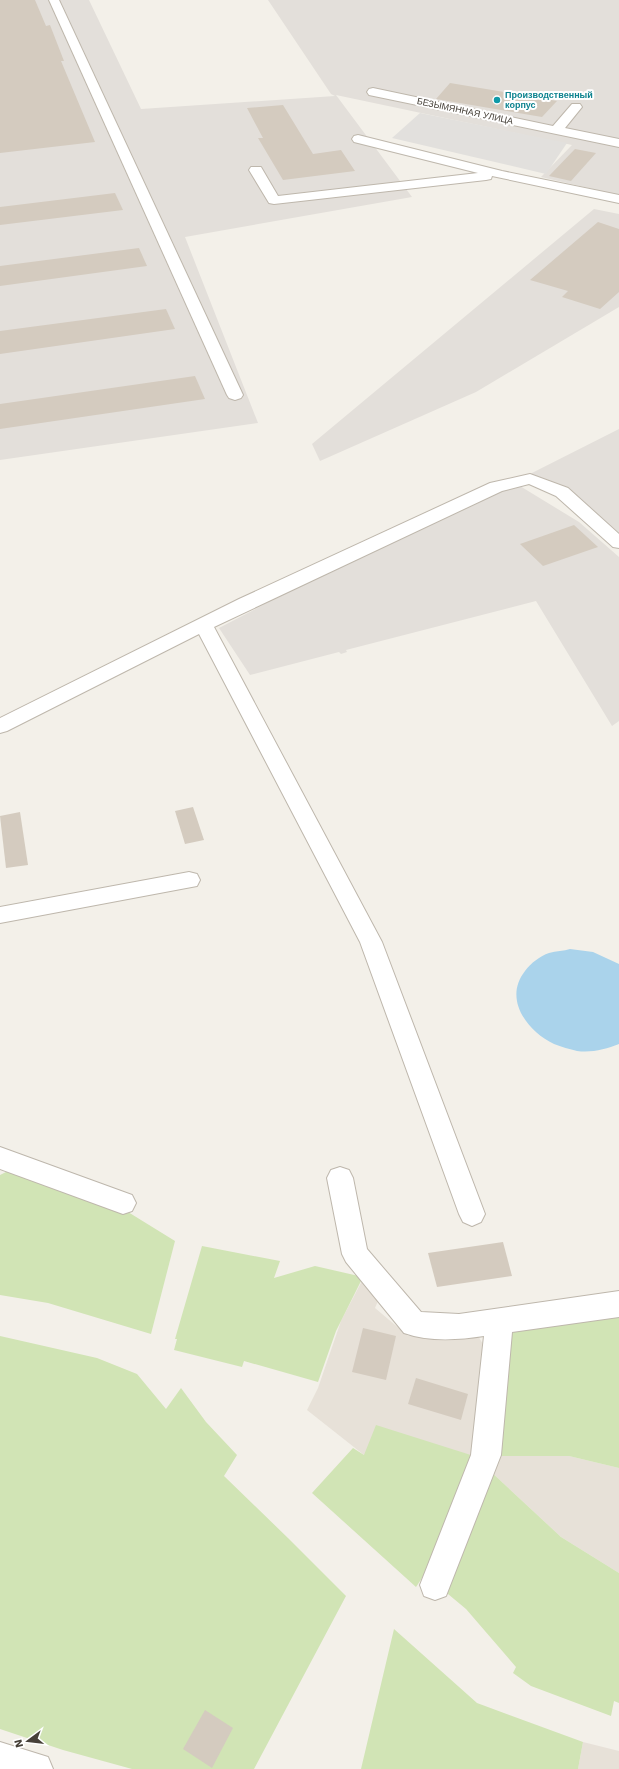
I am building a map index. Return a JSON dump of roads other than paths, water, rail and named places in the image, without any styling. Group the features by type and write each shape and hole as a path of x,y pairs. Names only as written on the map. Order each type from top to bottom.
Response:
{"street":[{"path":"54,0 235,395"},
{"name":"БЕЗЫМЯННАЯ УЛИЦА","path":"373,92 619,143"},
{"path":"556,130 576,107"},
{"path":"358,139 502,175 619,199"},
{"path":"256,170 274,200 502,175"},
{"path":"0,726 203,624 496,487 530,479 562,492 619,543"},
{"path":"203,624 371,942 472,1214"},
{"path":"0,915 189,880"},
{"path":"0,1158 123,1203"},
{"path":"340,1178 355,1254 414,1324 459,1326 499,1322 619,1304"},
{"path":"435,1585 486,1455 499,1322"},
{"path":"0,1758 36,1769"}],"water":[{"path":"570,949 593,952 619,964 619,1044 593,1051 577,1051 560,1046 544,1038 535,1031 527,1023 521,1013 517,1003 516,992 525,971 536,960 546,954"}],"place":[{"name":"Производственный корпус","path":"497,100"}]}
